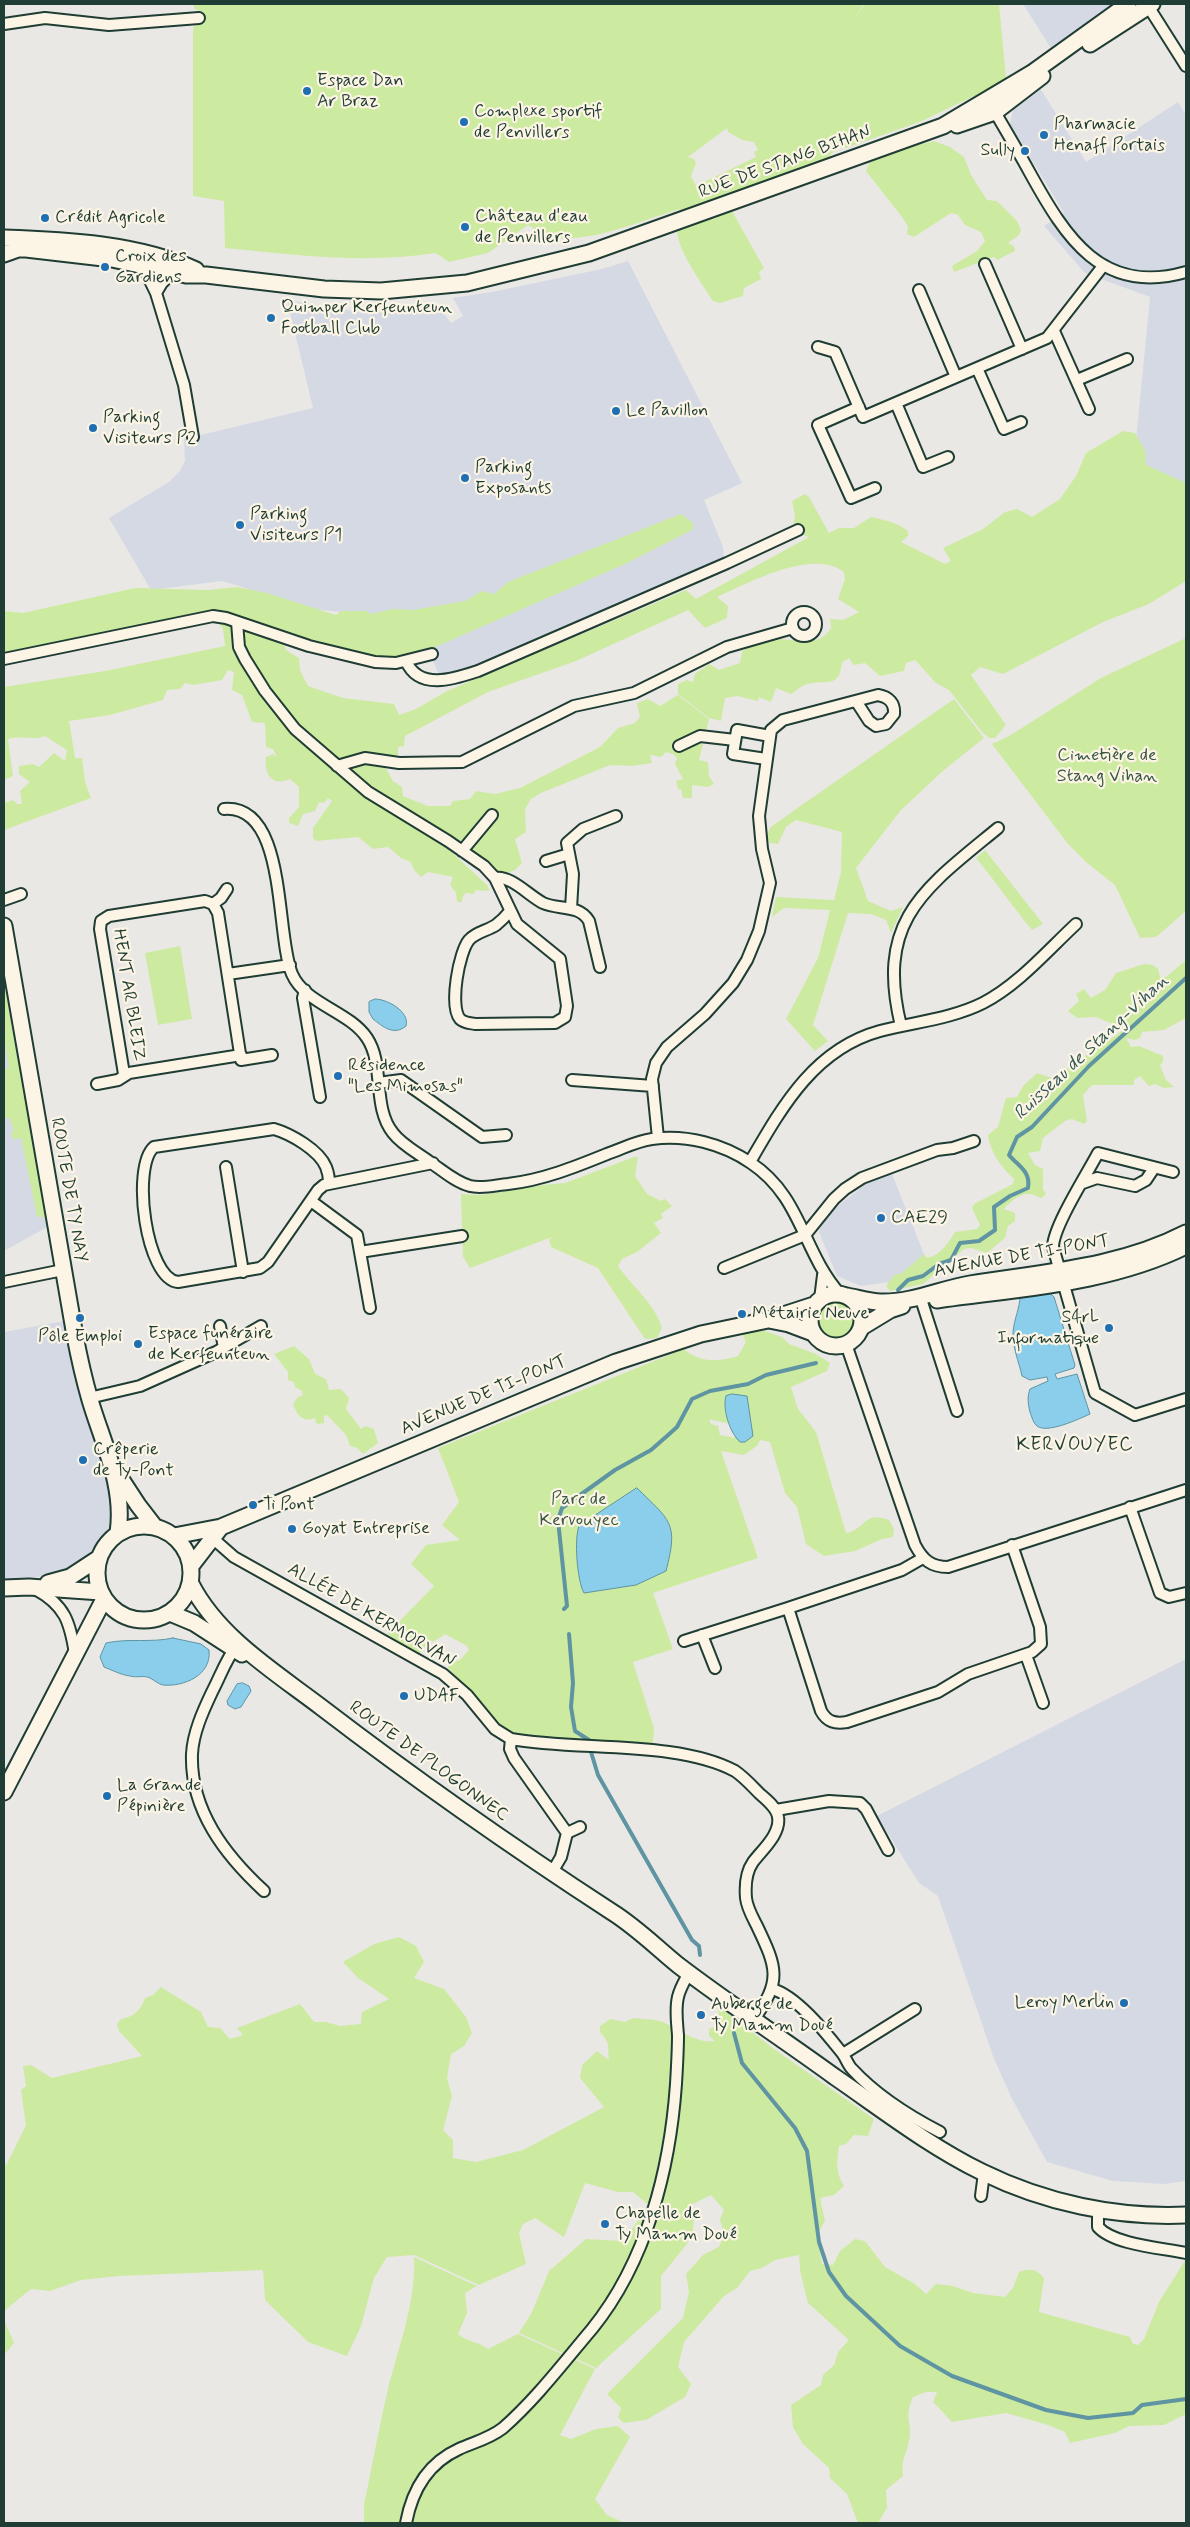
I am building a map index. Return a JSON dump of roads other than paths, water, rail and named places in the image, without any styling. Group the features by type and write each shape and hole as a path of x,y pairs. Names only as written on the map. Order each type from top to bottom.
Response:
{"street":[{"name":"RUE DE STANG BIHAN","path":"992,106 1025,77 1072,46 1128,4"},
{"name":"RUE DE STANG BIHAN","path":"4,238 68,242 206,275 358,292 411,289 478,281 616,238 638,234 836,158 943,126 970,122 1104,35 1146,5"},
{"path":"1146,5 1186,66"},
{"path":"4,24 45,18 109,24 199,18"},
{"path":"992,106 1055,217 1076,245 1103,266 1122,274 1145,278 1186,272"},
{"path":"68,242 77,255"},
{"name":"RUE DE STANG BIHAN","path":"4,254 21,248 77,255 100,250"},
{"path":"141,259 156,293 184,385 193,437"},
{"path":"985,264 1022,349"},
{"path":"818,346 835,352 863,417 1047,338 1103,266"},
{"path":"156,293 177,269"},
{"path":"918,290 956,377"},
{"path":"1054,331 1089,408"},
{"path":"1077,380 1127,359"},
{"path":"977,368 1004,429 1021,422"},
{"path":"896,403 923,467 948,457"},
{"path":"859,407 818,425 851,498 875,488"},
{"path":"406,662 413,672 424,679 445,680 478,671 718,567 798,530"},
{"path":"4,660 213,616 309,646 386,663 406,662 432,654"},
{"path":"237,622 239,647 265,691 294,729 368,792 462,851 495,878 510,911 521,928 558,956 562,962 567,1006 564,1017 555,1023 475,1024 459,1018 457,1008 457,977 465,946 475,935 496,925 510,911"},
{"path":"337,766 365,758 399,763 462,762 568,709 582,704 634,693 718,651 793,628"},
{"path":"658,1138 653,1086 654,1069 663,1051 724,995 742,970 754,946 770,883 762,849 759,816 766,759 773,727 783,720 856,701"},
{"path":"766,759 733,754 735,740 737,730 770,736"},
{"path":"680,746 700,736 735,740"},
{"path":"224,809 239,809 248,813 258,825 270,848 290,964 296,981 365,1036 372,1051 385,1118 390,1129 402,1142 466,1184 485,1187 538,1179 637,1143 658,1138 690,1140 710,1144 750,1162 768,1177 785,1196 823,1275 843,1295 853,1300 861,1312 862,1327 853,1340 840,1346 826,1345 813,1333 809,1319 817,1302 823,1275"},
{"path":"462,851 492,816"},
{"path":"570,909 573,874 567,846 573,837 589,826 616,816"},
{"path":"901,1026 894,996 893,975 898,943 911,911 929,886 998,828"},
{"path":"546,861 569,854"},
{"path":"495,878 509,881 547,904 570,909 585,916 589,921 600,967"},
{"path":"227,888 221,898 213,904 218,914 240,1055"},
{"path":"4,900 21,894"},
{"name":"HENT AR BLEIZ","path":"124,1074 100,930 101,921 106,917 118,914 205,901 213,904"},
{"path":"750,1162 793,1092 820,1064 840,1049 862,1037 959,1013 990,999 1017,978 1076,924"},
{"name":"ROUTE DE TY NAY","path":"4,926 63,1270 89,1398 109,1457 120,1504 118,1533"},
{"path":"228,974 290,964"},
{"path":"305,990 303,998 320,1097"},
{"name":"HENT AR BLEIZ","path":"97,1084 118,1080 124,1074 240,1055 241,1060 272,1055"},
{"path":"378,1083 401,1080 482,1137 506,1135"},
{"path":"572,1080 653,1086"},
{"path":"329,1184 326,1168 317,1156 288,1135 274,1129 154,1147 146,1163 142,1188 153,1254 164,1276 171,1282 184,1282 260,1268 268,1262 321,1187 433,1163"},
{"path":"724,1268 805,1235 828,1206 854,1183 937,1150 954,1148 974,1141"},
{"path":"1173,1172 1098,1153 1053,1241 1060,1278 1095,1393 1135,1415 1186,1399"},
{"path":"226,1167 243,1272"},
{"path":"1083,1182 1097,1178 1135,1186 1146,1180 1154,1168"},
{"path":"311,1201 356,1233 370,1308"},
{"name":"AVENUE DE TI-PONT","path":"1060,1278 1128,1256 1186,1233"},
{"path":"360,1252 462,1236"},
{"name":"AVENUE DE TI-PONT","path":"843,1295 879,1302 921,1299 1142,1264 1186,1246"},
{"path":"4,1282 63,1270"},
{"path":"817,1302 833,1294 843,1295"},
{"name":"AVENUE DE TI-PONT","path":"862,1327 890,1310 921,1299"},
{"name":"AVENUE DE TI-PONT","path":"921,1299 957,1411"},
{"name":"AVENUE DE TI-PONT","path":"174,1536 212,1532 616,1362 701,1334 768,1320 817,1302"},
{"name":"AVENUE DE TI-PONT","path":"768,1320 789,1324 813,1333"},
{"path":"220,1326 224,1348"},
{"path":"89,1398 140,1386 224,1348 261,1326"},
{"path":"846,1344 915,1545 923,1558 934,1565 948,1567 1186,1490"},
{"name":"ROUTE DE TY NAY","path":"109,1457 129,1492 155,1527"},
{"path":"1130,1507 1160,1593 1169,1597 1186,1593"},
{"path":"142,1526 155,1527 174,1536 186,1550 191,1566 191,1584 186,1595 170,1613 158,1618 132,1619 120,1613 102,1595 97,1581 99,1558 105,1546 118,1533 142,1526"},
{"path":"191,1566 212,1532"},
{"name":"ALLÉE DE KERMORVAN","path":"212,1532 234,1557 443,1674 467,1694 495,1729 511,1739"},
{"path":"788,1608 821,1711 827,1719 834,1723 847,1722 938,1692 968,1674 1026,1655 1038,1649 1042,1634 1012,1545"},
{"path":"30,1587 65,1579 99,1558"},
{"path":"684,1641 902,1570 923,1558"},
{"name":"ROUTE DE PLOGONNEC","path":"191,1584 208,1611 237,1646"},
{"path":"30,1587 48,1597 65,1615 71,1630 76,1655"},
{"path":"4,1588 30,1587 102,1595"},
{"path":"4,1792 88,1633 102,1595"},
{"path":"88,1633 120,1613"},
{"name":"ROUTE DE PLOGONNEC","path":"170,1613 194,1623 237,1646 364,1740 565,1883 607,1921 657,1954 676,1963 923,2138 984,2173 1038,2195 1098,2210 1139,2215 1186,2215"},
{"path":"702,1635 715,1668"},
{"path":"237,1646 220,1676 198,1727 192,1754 194,1779 206,1819 218,1841 245,1873 264,1891"},
{"path":"1026,1655 1042,1703"},
{"path":"551,1874 561,1857 567,1833 514,1758 510,1749 511,1739 674,1754 716,1763 741,1775 776,1810 779,1819 778,1826 770,1841 752,1863 745,1889 749,1910 770,1952 774,1973 772,1989 754,2019"},
{"path":"776,1810 829,1801 860,1803 866,1809 888,1850"},
{"path":"567,1833 580,1827"},
{"path":"406,2523 413,2496 431,2467 446,2456 484,2440 504,2426 592,2329 605,2313 620,2287 651,2216 667,2162 673,2124 677,2070 678,1997 689,1973"},
{"path":"772,1989 791,1998 843,2054 851,2068 875,2090 940,2132"},
{"path":"843,2054 915,2009"},
{"path":"981,2196 984,2173"},
{"path":"1098,2210 1098,2226 1107,2234 1129,2242 1186,2253"}],"water":[{"path":"375,999 386,1001 397,1007 405,1016 406,1026 402,1029 393,1030 373,1019 369,1012 369,1002"},
{"path":"1049,1292 1054,1297 1075,1365 1074,1368 1055,1374 1057,1379 1077,1374 1090,1414 1063,1425 1042,1428 1034,1423 1030,1412 1028,1395 1030,1389 1048,1381 1047,1377 1030,1380 1022,1376 1013,1332 1020,1296"},
{"path":"732,1394 747,1396 753,1436 745,1442 740,1442 736,1438 728,1420 725,1401 726,1396"},
{"path":"637,1488 669,1523 672,1542 666,1571 636,1585 584,1593 577,1560 577,1532 579,1526"},
{"path":"173,1638 201,1644 209,1650 209,1659 201,1673 195,1678 179,1684 163,1685 148,1677 132,1677 120,1674 104,1667 100,1657 106,1643"},
{"path":"243,1683 249,1686 251,1691 241,1707 235,1709 228,1705 227,1701 237,1684"}],"waterway":[{"name":"Ruisseau de Stang-Vihan","path":"898,1290 908,1280 923,1276 939,1264 951,1260 960,1243 979,1241 995,1230 994,1207 1010,1196 1028,1188 1026,1173 1009,1155 1017,1137 1032,1127 1089,1066 1186,978"},
{"name":"Ruisseau de Stang-Vihan","path":"564,1609 567,1606 558,1520 562,1508 615,1470 651,1450 677,1427 692,1399 710,1391 748,1384 766,1375 816,1363"},
{"name":"Ruisseau de Stang-Vihan","path":"569,1634 573,1683 571,1707 575,1731 592,1742 591,1752 598,1775 692,1940 699,1946 700,1955"},
{"name":"Ruisseau de Stang-Vihan","path":"734,2033 742,2063 795,2128 807,2151 819,2242 829,2272 846,2296 900,2346 952,2376 1046,2410 1088,2418 1133,2413 1142,2405 1186,2399"}],"place":[{"name":"Espace Dan Ar Braz","path":"307,91"},
{"name":"Complexe sportif de Penvillers","path":"464,122"},
{"name":"Pharmacie Henaff Portais","path":"1044,135"},
{"name":"Sully","path":"1025,151"},
{"name":"Crédit Agricole","path":"45,218"},
{"name":"Château d'eau de Penvillers","path":"465,227"},
{"name":"Croix des Gardiens","path":"105,267"},
{"name":"Quimper Kerfeunteun Football Club","path":"271,318"},
{"name":"Le Pavillon","path":"616,411"},
{"name":"Parking Visiteurs P2","path":"93,428"},
{"name":"Parking Exposants","path":"465,478"},
{"name":"Parking Visiteurs P1","path":"240,525"},
{"name":"Résidence \"Les Mimosas\"","path":"338,1076"},
{"name":"CAE29","path":"881,1218"},
{"name":"Métairie Neuve","path":"742,1314"},
{"name":"Pôle Emploi","path":"80,1318"},
{"name":"S4rL Informatique","path":"1109,1328"},
{"name":"Espace funéraire de Kerfeunteun","path":"138,1344"},
{"name":"Crêperie de Ty-Pont","path":"83,1460"},
{"name":"Ti Pont","path":"253,1505"},
{"name":"Goyat Entreprise","path":"292,1529"},
{"name":"UDAF","path":"404,1696"},
{"name":"La Grande Pépinière","path":"107,1796"},
{"name":"Leroy Merlin","path":"1124,2003"},
{"name":"Auberge de Ty Mamm Doué","path":"701,2015"},
{"name":"Chapelle de Ty Mamm Doué","path":"605,2224"}],"district":[{"name":"KERVOUYEC","path":"1075,1446"}],"park label":[{"name":"Cimetière de Stang Vihan","path":"1107,766"},
{"name":"Parc de Kervouyec","path":"579,1510"}]}
